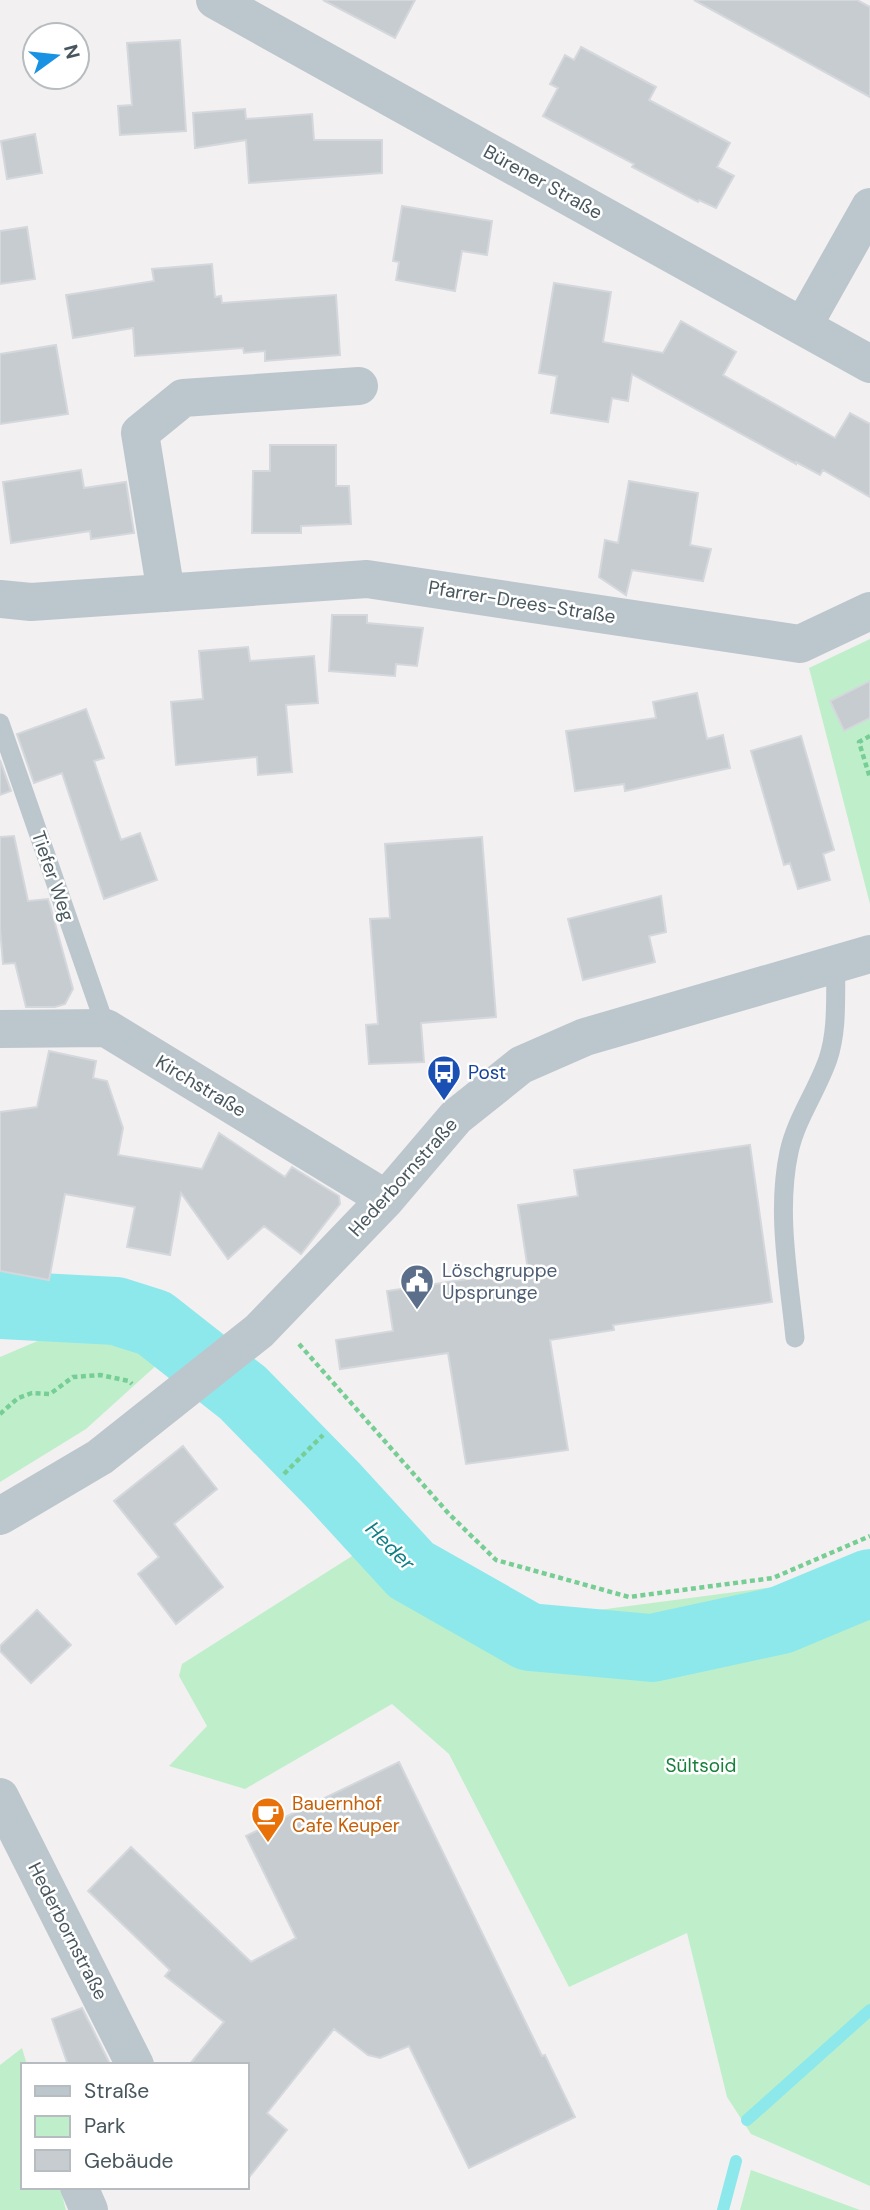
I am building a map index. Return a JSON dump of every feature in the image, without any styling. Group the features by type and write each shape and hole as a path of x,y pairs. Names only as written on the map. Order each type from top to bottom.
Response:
{"street":[{"name":"Bürener Straße","path":"215,0 870,365"},
{"path":"803,326 870,207"},
{"path":"166,593 140,433 183,398 359,386"},
{"name":"Pfarrer-Drees-Straße","path":"0,599 31,602 367,579 800,644 870,611"},
{"name":"Hederbornstraße","path":"0,1516 100,1457 261,1328 386,1199 456,1117 521,1065 585,1037 853,959"},
{"path":"0,1029 106,1028"},
{"name":"Kirchstraße","path":"106,1028 386,1199"},
{"name":"Hederbornstraße","path":"0,1797 134,2063"},
{"path":"80,2189 89,2210"}],"lane":[{"name":"Tiefer Weg","path":"0,723 106,1028"},
{"path":"795,1338 785,1232 784,1184 789,1151 798,1123 828,1058 853,959"}],"path":[{"path":"870,736 859,742 870,778"},
{"path":"261,1328 496,1560 629,1597 773,1578 870,1536"},
{"path":"0,1415 18,1398 32,1393 50,1394 73,1377 100,1375 129,1381 170,1401"},
{"path":"284,1474 323,1435"}],"green space":[{"path":"870,639 870,904 809,668"},
{"path":"54,1334 102,1338 134,1345 159,1363 86,1429 0,1482 0,1357"},
{"name":"Sültsoid","path":"406,1547 530,1619 789,1585 870,1550 870,2186 751,2134 727,2097 687,1933 569,1987 449,1754 392,1704 245,1789 169,1766 207,1726 179,1676 182,1664 360,1551 392,1594 448,1626 405,1588"},
{"path":"22,2048 26,2063 21,2063 21,2189 61,2189 66,2210 0,2210 0,2065"},
{"path":"751,2170 860,2210 740,2210"}],"building":[{"path":"323,0 415,0 395,38"},
{"path":"694,0 857,0 870,7 870,97"},
{"path":"180,40 186,131 120,135 118,106 132,105 127,43"},
{"path":"581,47 656,87 649,100 730,143 717,167 734,176 716,208 699,200 698,202 632,167 634,164 543,116 558,88 550,84 565,55 574,60"},
{"path":"245,109 246,119 312,114 314,140 382,140 382,173 249,183 246,140 195,148 193,113"},
{"path":"35,134 42,173 7,179 1,141"},
{"path":"402,206 492,221 487,255 462,251 455,291 396,280 399,262 393,261"},
{"path":"27,227 35,279 0,284 0,231"},
{"path":"212,264 215,297 221,296 222,303 336,295 340,355 265,361 265,351 244,353 243,348 135,356 133,328 73,338 66,295 154,281 152,269"},
{"path":"554,283 611,292 603,342 663,353 681,321 736,352 723,375 835,438 850,413 870,424 870,497 823,470 820,475 796,464 632,374 628,401 612,398 608,422 551,413 557,376 539,373"},
{"path":"56,345 68,414 0,424 0,354"},
{"path":"270,445 336,445 336,486 349,486 351,524 301,526 301,533 252,533 253,471 270,471"},
{"path":"81,470 84,488 126,482 134,533 91,539 90,531 11,543 3,482"},
{"path":"629,481 698,493 690,545 711,549 703,581 632,570 626,595 599,577 605,540 618,543"},
{"path":"332,615 367,615 367,623 423,628 417,666 396,664 395,676 329,671"},
{"path":"248,647 250,661 314,656 318,703 286,705 292,772 258,775 257,757 176,765 171,702 203,699 199,651"},
{"path":"870,681 870,718 844,731 830,701"},
{"path":"697,693 707,739 723,735 730,768 625,791 624,784 575,791 566,731 656,718 653,702"},
{"path":"86,709 104,758 94,761 121,840 140,833 157,880 104,899 62,773 34,783 17,734"},
{"path":"801,736 834,850 823,854 830,880 798,889 790,863 784,865 751,751"},
{"path":"0,760 11,791 0,795"},
{"path":"14,836 28,901 48,899 73,989 65,1004 55,1007 26,1007 15,963 3,964 0,928 0,837"},
{"path":"482,837 496,1017 421,1023 424,1062 369,1064 366,1025 378,1024 370,919 390,918 385,844"},
{"path":"661,896 666,932 649,936 655,962 583,980 568,919"},
{"path":"49,1051 96,1061 93,1078 107,1081 123,1128 118,1155 202,1169 219,1133 285,1177 292,1167 339,1196 340,1204 301,1254 264,1226 228,1259 181,1193 170,1255 127,1247 135,1207 65,1194 49,1280 0,1271 0,1112 37,1107"},
{"path":"750,1145 772,1302 613,1325 614,1330 550,1340 568,1450 466,1464 448,1353 340,1369 336,1340 393,1331 387,1291 528,1270 518,1205 578,1196 574,1170"},
{"path":"183,1446 217,1489 174,1524 223,1587 176,1624 138,1574 159,1557 114,1501"},
{"path":"37,1610 71,1645 31,1683 0,1651 0,1646"},
{"path":"399,1762 542,2056 545,2055 575,2117 469,2168 409,2046 380,2058 368,2055 334,2029 267,2113 287,2130 248,2179 248,2063 191,2063 224,2022 165,1976 170,1970 88,1891 131,1847 251,1962 296,1938 246,1836"},
{"path":"82,2008 109,2063 67,2063 52,2019"}],"waterway":[{"name":"Heder","path":"0,1305 116,1311 154,1323 243,1393 411,1570 529,1637 652,1648 781,1620 870,1583"},
{"name":"Heder","path":"0,1314 5,1306"},
{"path":"747,2120 870,2010"},
{"path":"723,2210 736,2161"}],"place":[{"name":"Post","path":"444,1102"},
{"name":"Löschgruppe Upsprunge","path":"417,1311"},
{"name":"Bauernhof Cafe Keuper","path":"268,1844"}]}
